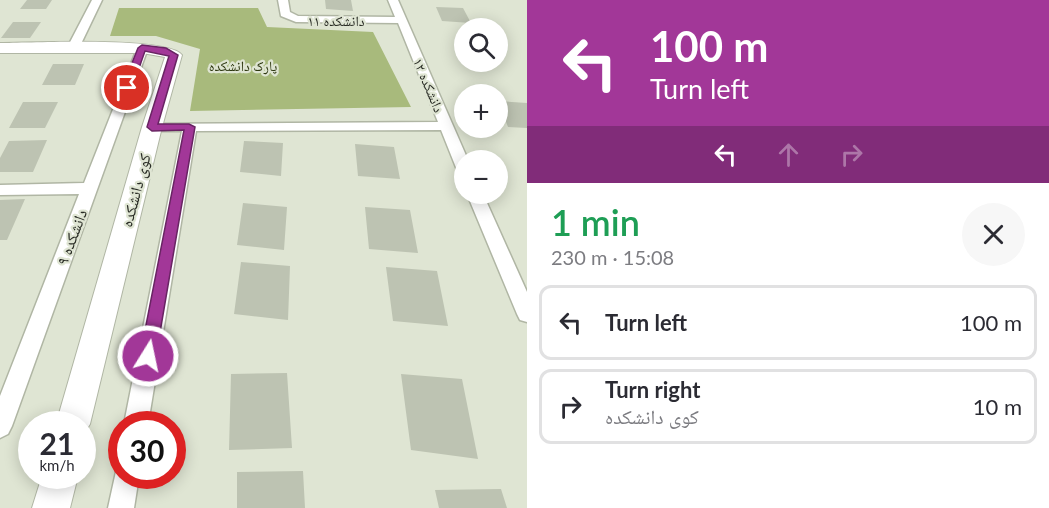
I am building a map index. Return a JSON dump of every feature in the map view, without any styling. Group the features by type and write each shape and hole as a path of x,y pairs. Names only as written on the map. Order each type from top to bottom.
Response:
{"street":[{"path":"73,48 97,0"},
{"name":"دانشکده ۱۱","path":"283,0 285,14 296,19 401,20"},
{"name":"دانشکده ۱۲","path":"393,0 456,150"},
{"name":"کوی دانشکده","path":"0,48 142,48 163,50 174,55 152,127 76,411"},
{"name":"دانشکده ۹","path":"0,426 142,48"},
{"path":"152,127 446,126"},
{"path":"138,411 189,127"},
{"path":"0,190 90,188"},
{"path":"479,204 527,314"},
{"path":"51,508 56,489"},
{"path":"120,508 124,489"}],"green space":[{"name":"پارک دانشکده","path":"119,8 258,8 267,27 373,32 411,107 190,111 200,49 156,36 110,36"}],"building":[{"path":"27,0 52,0 46,9 20,9"},
{"path":"325,0 351,0 353,11 326,9"},
{"path":"436,7 463,8 468,18 454,18 454,22 442,21"},
{"path":"13,22 41,22 30,38 1,38"},
{"path":"53,64 84,64 75,85 42,85"},
{"path":"23,102 58,102 45,128 9,128"},
{"path":"508,102 527,103 527,128 508,127"},
{"path":"47,140 33,172 0,172 0,158 9,141"},
{"path":"244,141 283,143 281,176 240,172"},
{"path":"355,144 394,147 400,179 358,176"},
{"path":"25,199 7,240 0,240 0,200"},
{"path":"243,203 287,207 284,250 237,245"},
{"path":"365,207 410,210 418,253 369,249"},
{"path":"241,262 290,266 288,320 234,314"},
{"path":"386,267 437,271 448,326 393,321"},
{"path":"287,373 292,448 229,450 231,374"},
{"path":"401,374 462,379 478,459 411,450"},
{"path":"303,471 305,508 237,508 237,472"},
{"path":"501,489 507,508 439,508 435,490"}],"route":[{"path":"127,88 142,48 163,50 174,55 152,127 189,127 148,356"}]}
